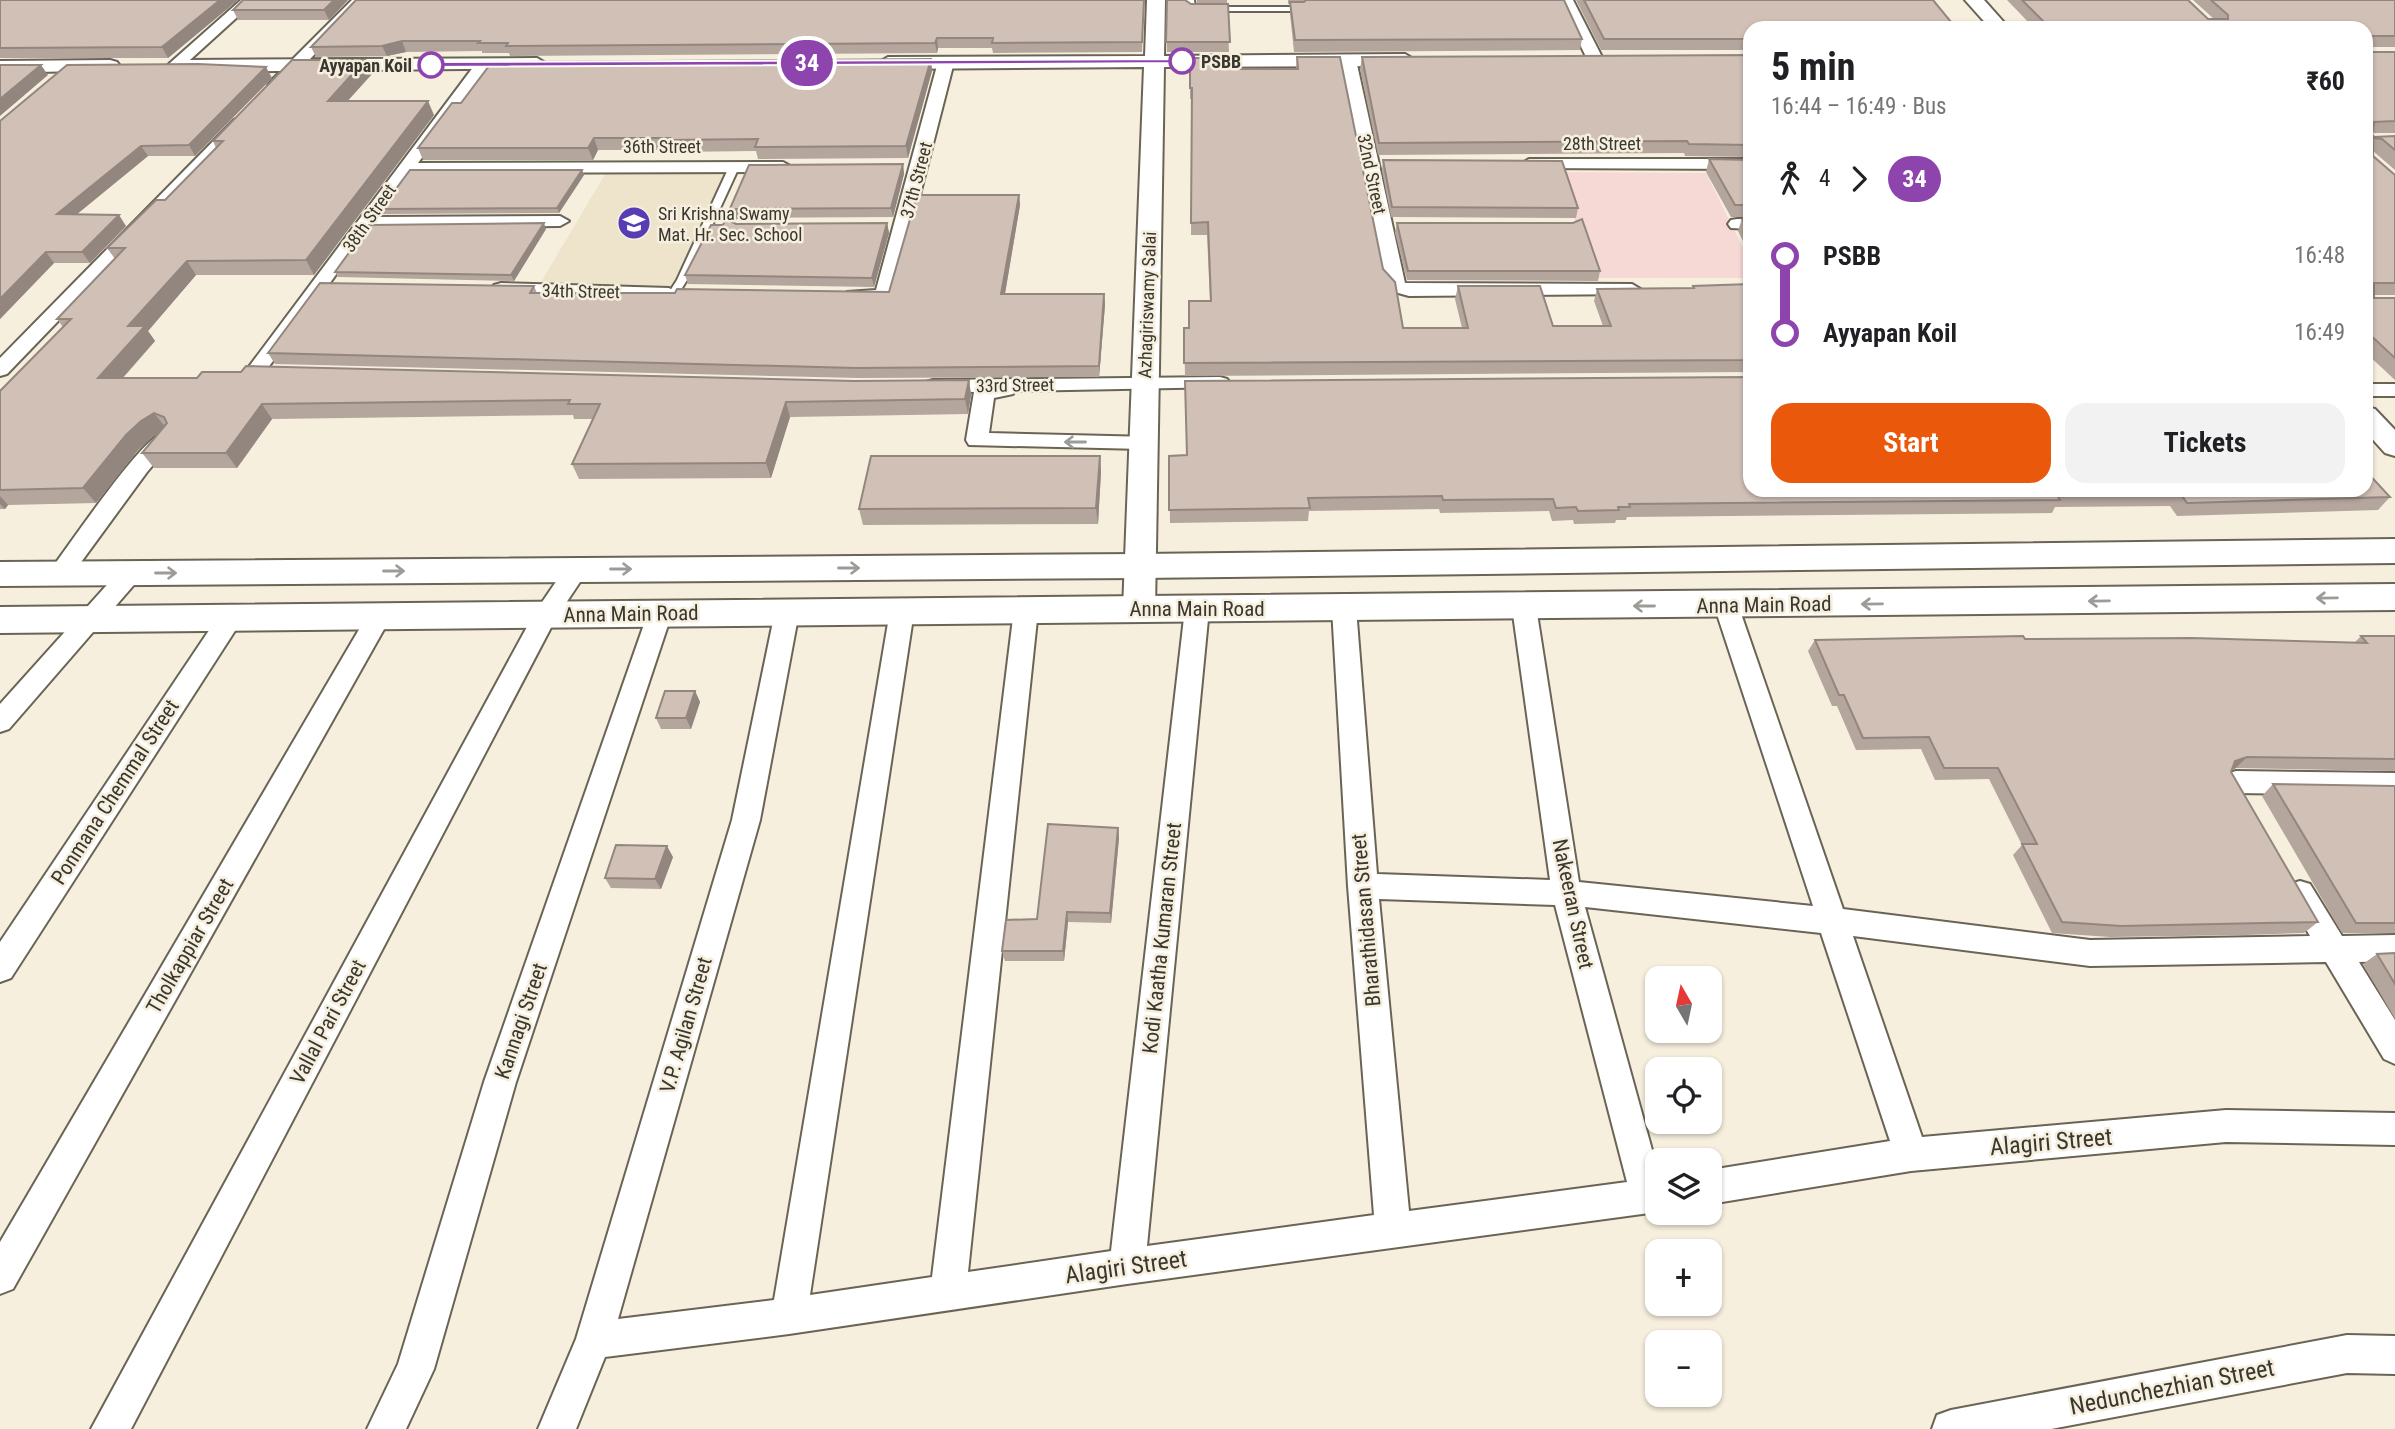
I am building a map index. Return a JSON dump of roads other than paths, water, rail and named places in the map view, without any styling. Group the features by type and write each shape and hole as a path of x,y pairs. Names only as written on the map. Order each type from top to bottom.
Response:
{"main road":[{"name":"Anna Main Road","path":"0,574 1140,566 2395,551"},
{"name":"Anna Main Road","path":"0,620 93,617 1524,607 2395,597"}],"street":[{"path":"168,66 249,0"},
{"path":"266,95 360,0"},
{"name":"Azhagiriswamy Salai","path":"1139,610 1156,0"},
{"path":"1566,0 1602,59"},
{"path":"1974,0 1994,21"},
{"path":"1568,59 1602,59"},
{"name":"32nd Street","path":"1348,60 1377,163 1389,225 1393,281 1398,287 1409,290 1654,290"},
{"path":"864,63 1430,60"},
{"name":"37th Street","path":"884,296 897,225 921,166 946,62"},
{"path":"168,66 551,64"},
{"name":"38th Street","path":"249,372 321,285 404,168 482,65"},
{"path":"0,67 136,66"},
{"path":"51,84 71,67"},
{"path":"0,370 247,115"},
{"name":"28th Street","path":"1506,164 1743,164"},
{"name":"36th Street","path":"404,168 801,166"},
{"path":"894,166 921,166"},
{"path":"367,223 560,221"},
{"path":"321,285 348,286"},
{"name":"34th Street","path":"486,289 699,294"},
{"path":"831,296 884,296"},
{"path":"249,372 282,373"},
{"name":"33rd Street","path":"914,386 1145,389 1240,383"},
{"path":"1143,442 986,441 977,440 976,437 982,397 988,390 1145,389"},
{"path":"2373,390 2395,390"},
{"path":"2373,423 2395,447"},
{"path":"60,574 139,467 165,438"},
{"name":"Vallal Pari Street","path":"110,1429 546,614 576,570"},
{"path":"0,722 131,573"},
{"path":"1726,605 1911,1154"},
{"name":"Nakeeran Street","path":"1524,607 1566,893 1645,1171"},
{"name":"Bharathidasan Street","path":"1344,608 1363,886 1393,1231"},
{"name":"Kodi Kaatha Kumaran Street","path":"1127,1266 1198,609"},
{"path":"948,1294 1026,610"},
{"path":"789,1316 902,611"},
{"name":"V.P. Agilan Street","path":"557,1429 594,1340 746,820 787,612"},
{"name":"Kannagi Street","path":"386,1429 415,1369 500,1082 660,613"},
{"name":"Tholkappiar Street","path":"0,1276 380,615"},
{"name":"Ponmana Chemmal Street","path":"0,968 231,617"},
{"path":"2243,794 2395,784"},
{"path":"2284,865 2395,1049"},
{"path":"1363,886 1566,893 1833,921 2090,953 2395,948"},
{"name":"Alagiri Street","path":"1722,1185 1911,1154 2226,1126 2395,1129"},
{"name":"Alagiri Street","path":"594,1340 789,1316 1127,1266 1645,1197"},
{"name":"Nedunchezhian Street","path":"1951,1429 2347,1354 2395,1355"}],"lane":[{"path":"1190,0 1191,9 1302,9"},
{"path":"673,294 734,167"}],"place":[{"name":"PSBB","path":"1182,61"},
{"name":"Ayyapan Koil","path":"431,65"},
{"name":"Sri Krishna Swamy Mat. Hr. Sec. School","path":"634,223"}]}
